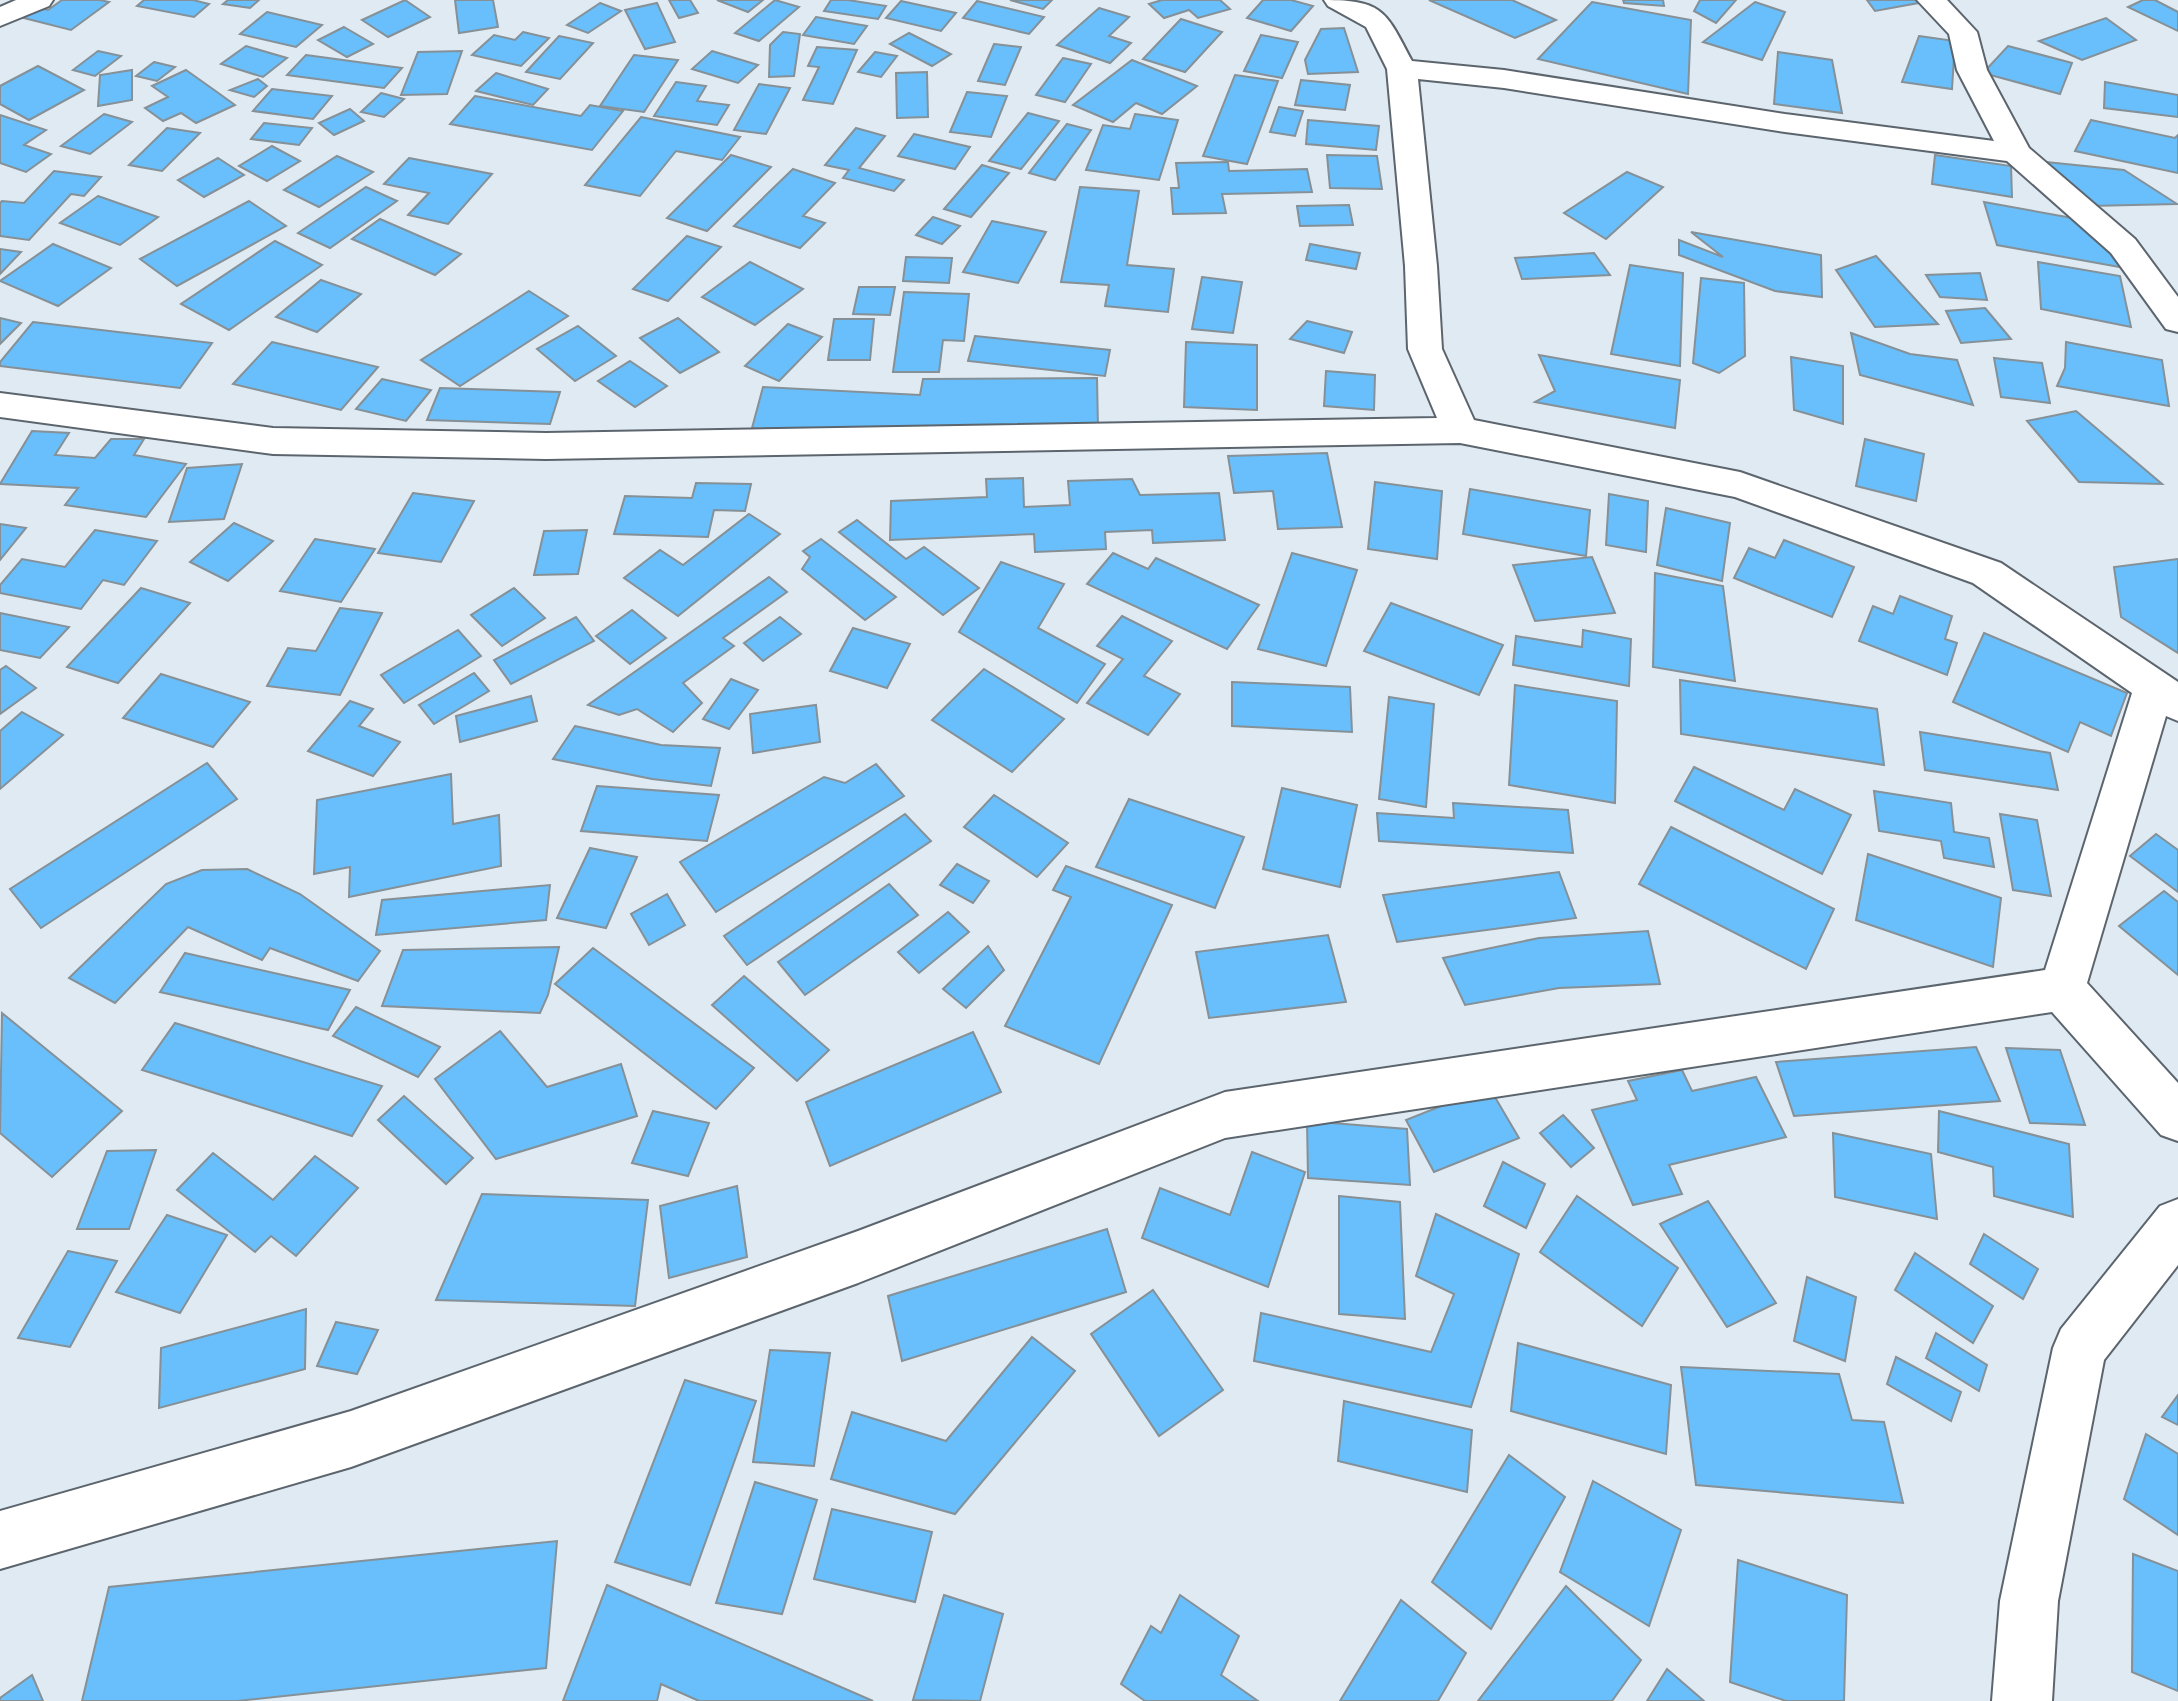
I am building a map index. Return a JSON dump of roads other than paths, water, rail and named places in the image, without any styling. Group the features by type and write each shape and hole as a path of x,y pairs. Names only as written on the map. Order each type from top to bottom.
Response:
{"street":[{"path":"0,18 39,0"},
{"path":"1338,0 1377,22 1402,69 1421,266 1425,349 1460,430"},
{"path":"1931,0 1963,32 1972,70 2016,153 2123,246 2178,321"},
{"path":"0,28 12,36 0,42"},
{"path":"1402,69 1504,79 1785,123 2016,153"},
{"path":"0,405 273,441 546,446 1460,430 1740,485 1987,573 2166,696 2062,989"},
{"path":"2062,989 2178,1118"},
{"path":"0,1540 351,1439 858,1257 1225,1115 2062,989"},
{"path":"2022,1701 2029,1601 2080,1348 2178,1224"}]}
